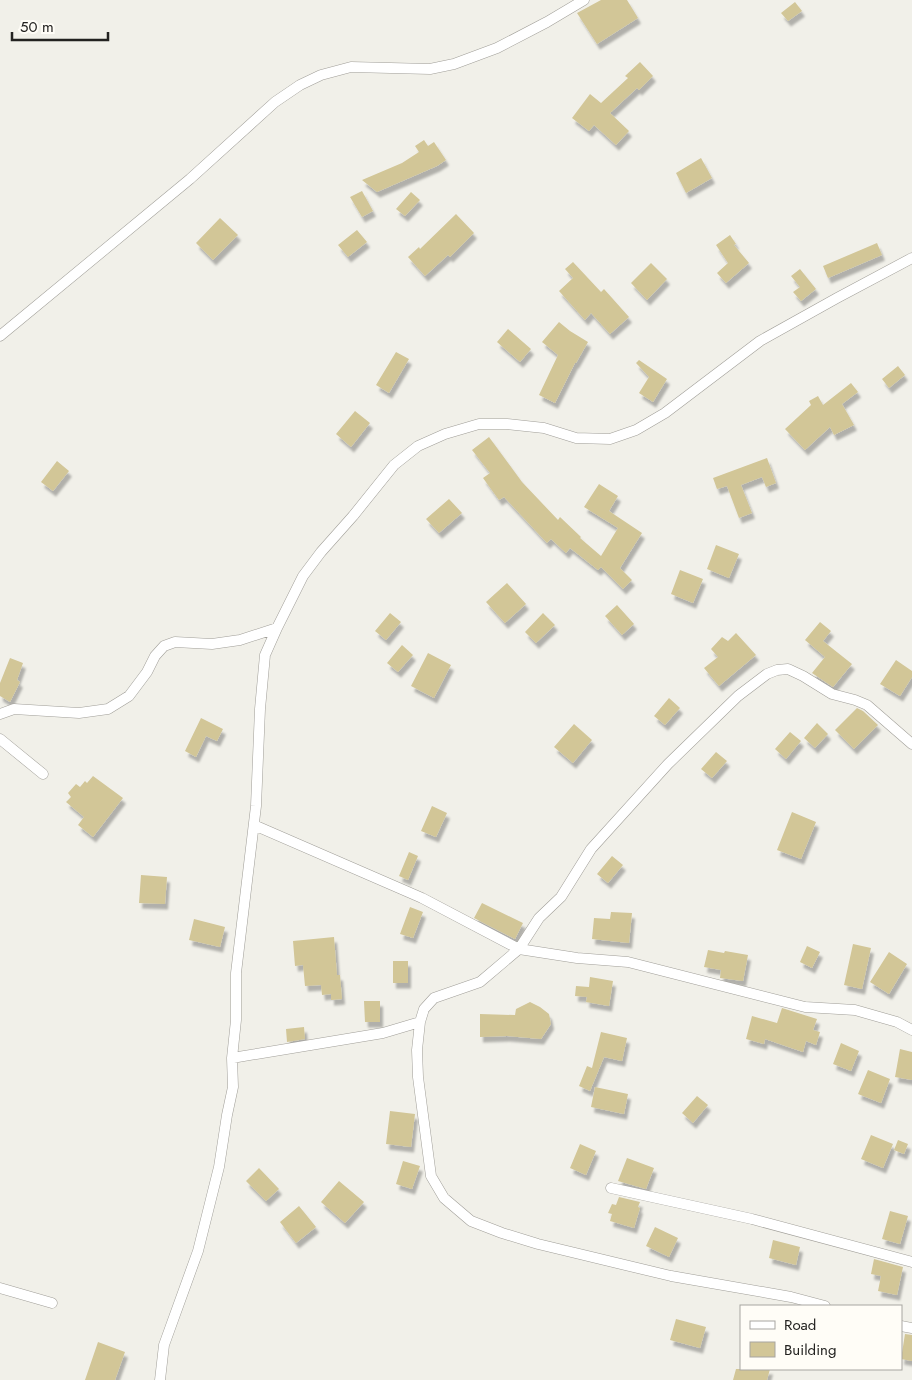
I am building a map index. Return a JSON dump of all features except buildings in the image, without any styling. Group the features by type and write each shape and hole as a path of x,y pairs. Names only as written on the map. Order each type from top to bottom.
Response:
{"street":[{"path":"0,336 190,179 275,102 300,86 321,75 351,67 430,69 454,64 497,48 584,0"},
{"path":"160,1380 164,1345 198,1251 219,1168 227,1115 234,1086 232,1058 236,1020 236,973 245,886 254,825 260,709 265,655 276,628 303,576 394,465 418,446 445,434 478,424 507,424 544,428 576,438 610,439 636,430 665,413 760,342 912,258"},
{"path":"0,714 14,708 80,713 108,709 129,696 147,672 155,656 164,646 175,642 212,644 240,640 276,628"},
{"path":"821,1305 791,1297 670,1276 538,1244 471,1221 444,1198 431,1176 418,1077 417,1050 420,1022 424,1009 434,998 480,982 519,949 539,918 560,896 591,849 668,764 738,696 767,674 777,670 788,669 832,694 867,705 912,744"},
{"path":"0,739 43,774"},
{"path":"254,825 422,898 519,949 577,958 628,962 805,1008 855,1010 897,1022 912,1030"},
{"path":"232,1058 324,1044 420,1022"},
{"path":"611,1188 752,1219 912,1262"},
{"path":"0,1288 52,1303"}]}
